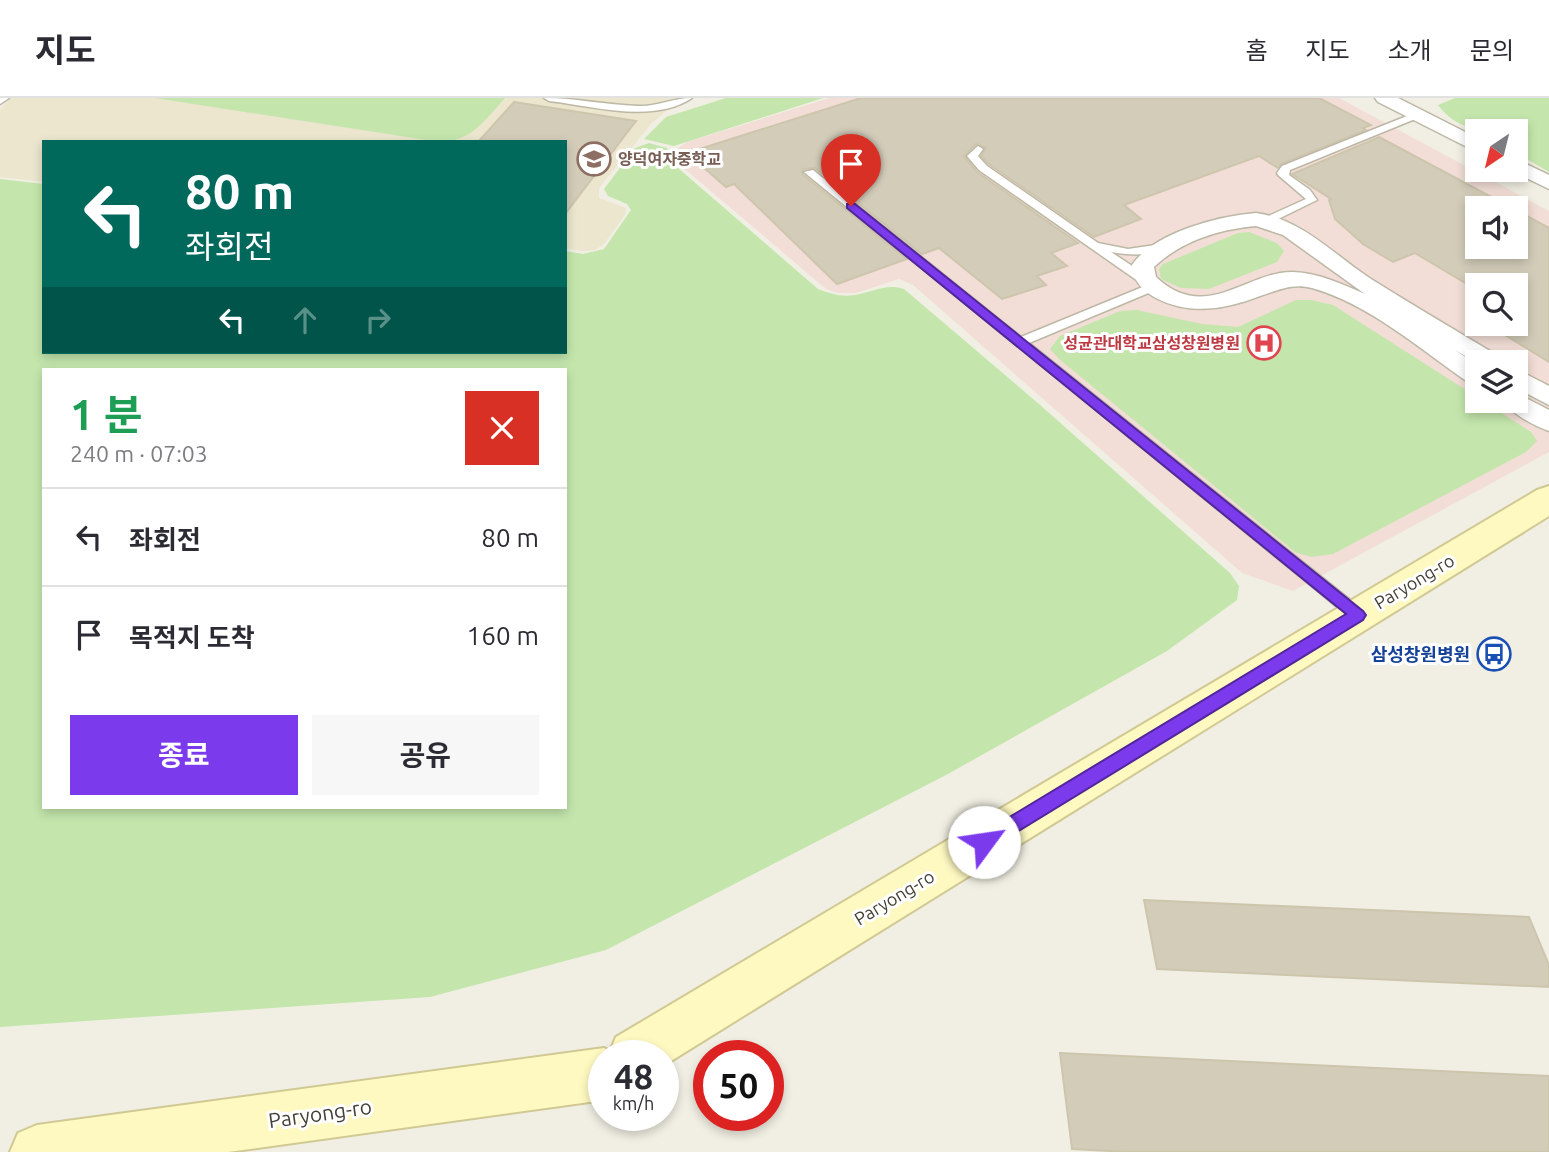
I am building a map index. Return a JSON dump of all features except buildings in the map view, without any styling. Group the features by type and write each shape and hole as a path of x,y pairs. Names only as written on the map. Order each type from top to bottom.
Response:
{"main road":[{"name":"Paryong-ro","path":"659,1040 1549,499"},
{"name":"Paryong-ro","path":"37,1152 87,1149 588,1076"}],"street":[{"path":"1384,98 1465,140"},
{"path":"1528,172 1549,183"},
{"path":"1465,368 1358,299 1317,282 1293,279 1279,281 1228,301 1211,304 1167,294 1152,285 1143,275 1143,265 1162,247 1237,220 1268,220 1289,230 1364,284 1472,350"},
{"path":"1528,384 1549,397"},
{"path":"1528,409 1549,422"}],"lane":[{"path":"0,101 4,98"},
{"path":"549,98 639,109 687,98"},
{"path":"1268,220 1312,200 1310,195 1289,182 1282,173 1286,168 1417,115"},
{"path":"978,149 972,156 983,168 1152,285"},
{"path":"809,172 1358,615"},
{"path":"1079,236 1108,249 1128,253 1162,247"},
{"path":"1020,342 1152,285"}],"shaded area":[{"name":"양덕여자중학교","path":"11,98 681,98 651,124 599,188 599,198 626,208 625,215 604,244 595,250 582,251 567,248 567,140 42,140 42,182 0,177 0,109"},
{"name":"성균관대학교삼성창원병원","path":"829,98 1339,98 1465,166 1465,182 1495,182 1521,196 1465,196 1465,259 1528,259 1528,200 1549,211 1549,452 1293,591 1242,573 913,285 899,279 856,293 838,293 826,289 673,159 674,151 687,142"}],"green space":[{"path":"155,98 505,98 484,122 469,134 453,140 426,140"},
{"path":"726,98 823,98 674,146 644,139 666,117"},
{"path":"1455,98 1549,98 1549,172 1528,160 1528,119 1465,119 1465,126 1446,114 1438,105"},
{"path":"649,143 667,148 671,162 818,289 845,296 885,287 904,289 1230,573 1239,586 1237,600 1167,651 948,774 606,950 430,997 0,1027 0,179 42,184 42,354 567,354 567,251 583,254 604,249 631,210 627,204 608,196 604,189 635,148"},
{"path":"1249,232 1277,243 1284,251 1277,262 1209,289 1181,288 1161,279 1159,269 1163,264 1238,233"},
{"path":"1296,300 1333,305 1465,389 1465,413 1502,413 1531,432 1537,441 1526,452 1333,554 1311,557 1295,552 1050,349 1060,336 1120,311 1137,310 1202,324 1238,327"}],"place":[{"name":"양덕여자중학교","path":"594,159"},
{"name":"성균관대학교삼성창원병원","path":"1264,343"},
{"name":"삼성창원병원","path":"1494,654"}],"route":[{"path":"851,206 1358,615 984,842"}]}
